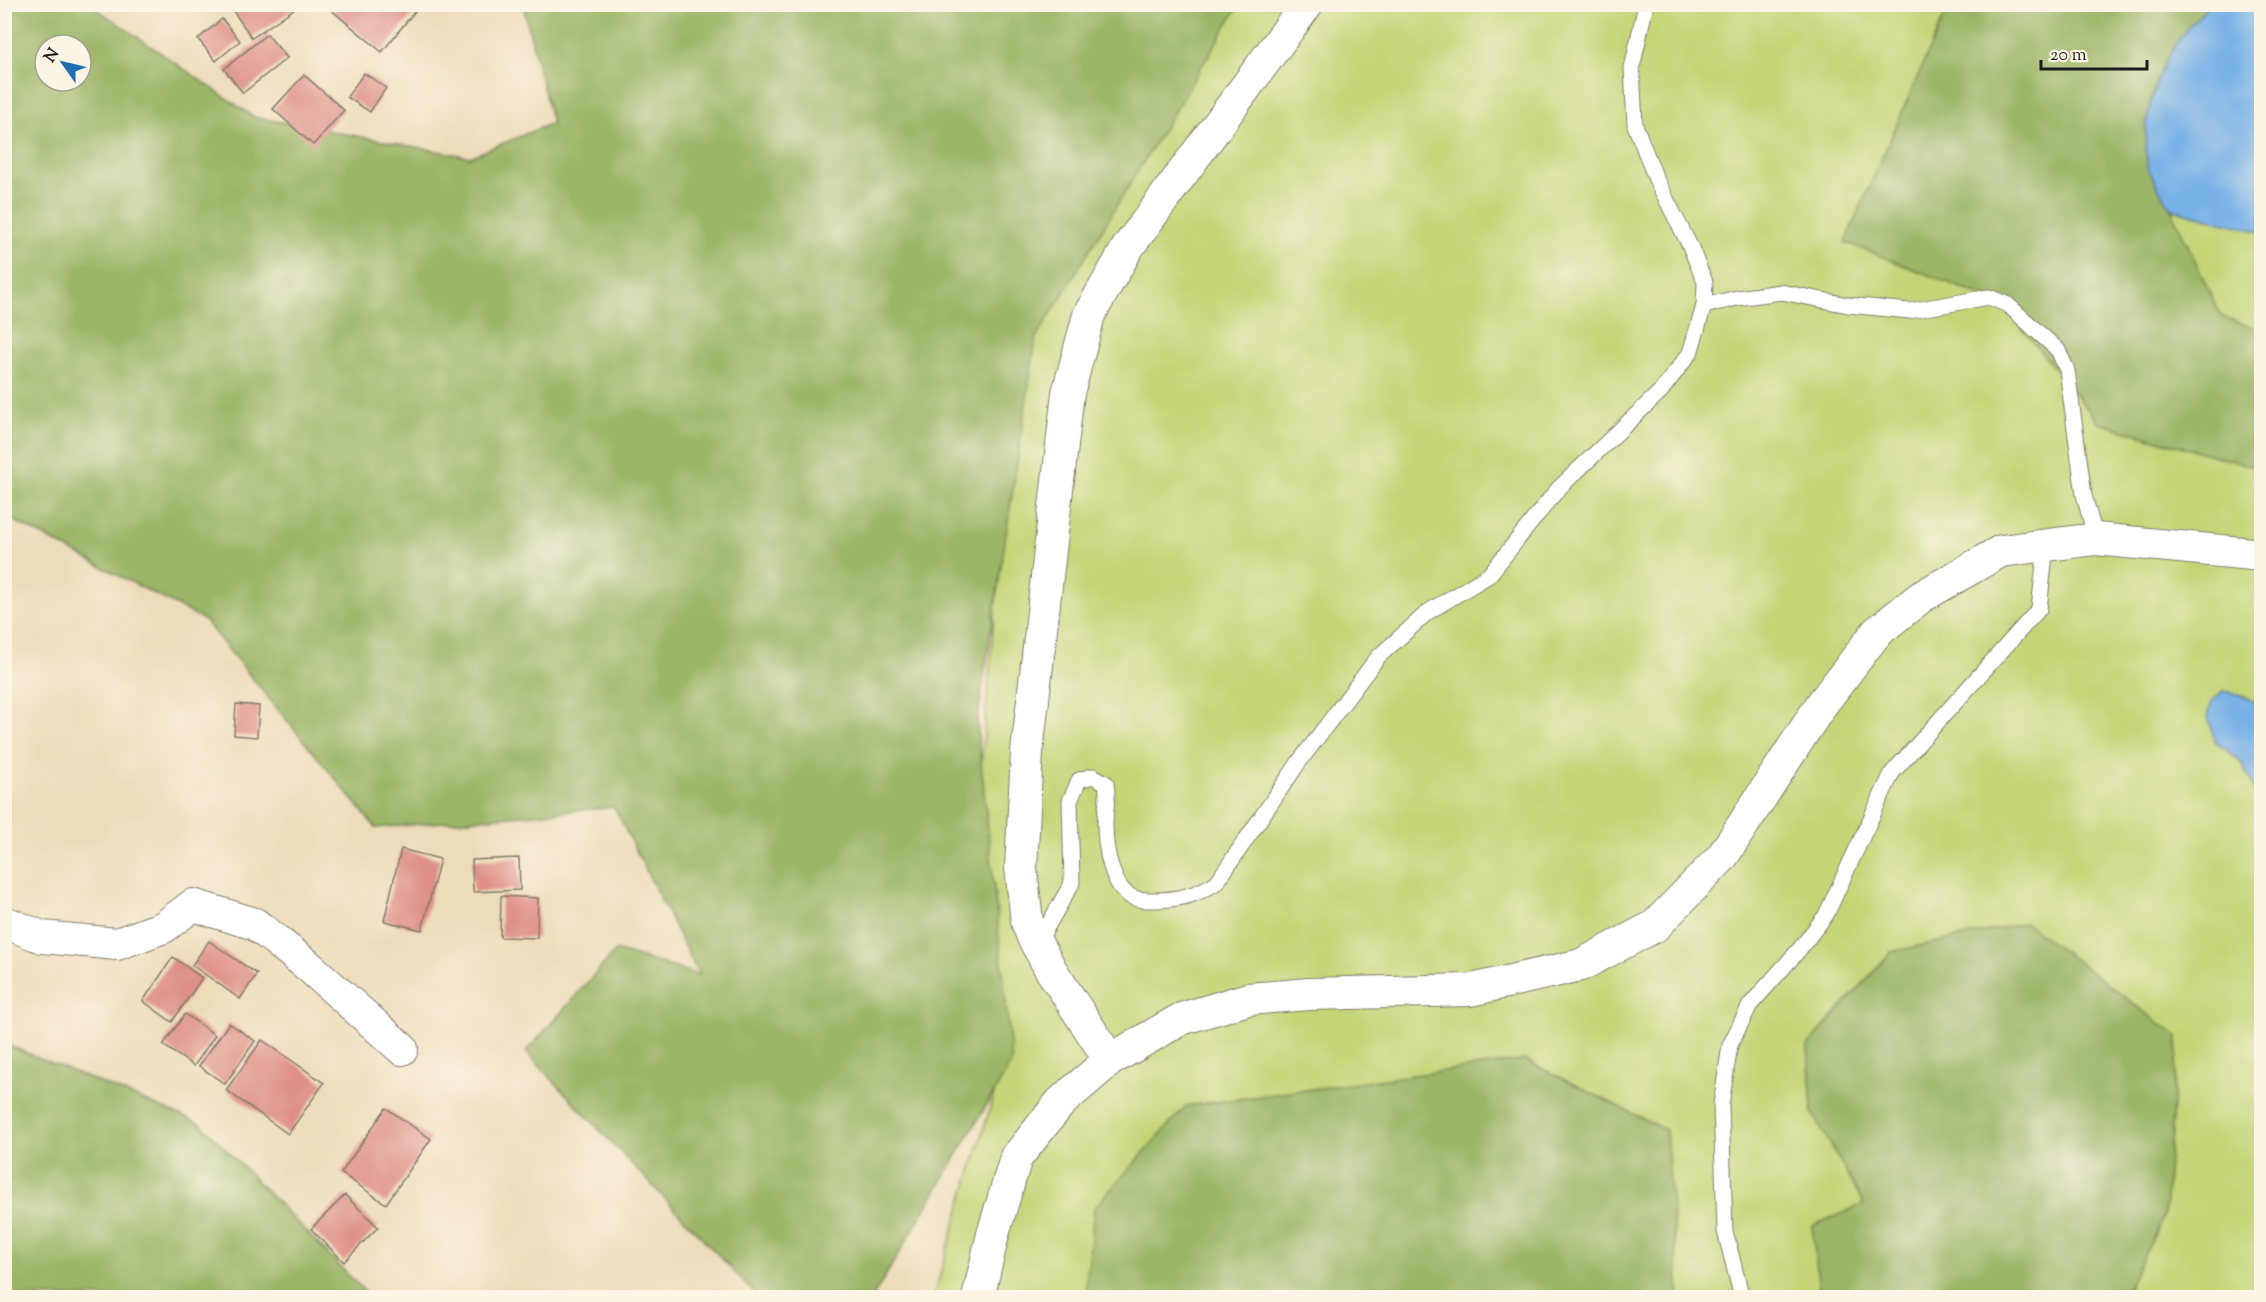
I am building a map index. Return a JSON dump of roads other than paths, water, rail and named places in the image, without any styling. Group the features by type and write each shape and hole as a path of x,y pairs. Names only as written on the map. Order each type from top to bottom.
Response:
{"street":[{"path":"1110,1060 1051,970 1033,937 1027,921 1022,868 1027,752 1068,393 1089,315 1128,247 1307,4"},
{"path":"978,1298 993,1234 1016,1158 1061,1102 1110,1060 1181,1019 1248,999 1309,994 1471,990 1581,965 1654,926 1722,857 1821,705 1877,632 1921,597 2001,551 2096,539 2262,555"},
{"path":"4,922 42,937 117,944 164,927 193,905 255,924 306,964 402,1049"}],"lane":[{"path":"1033,937 1043,934 1072,883 1070,801 1079,780 1093,776 1106,783 1108,796 1105,822 1106,847 1111,869 1123,889 1136,899 1165,900 1200,894 1217,882 1299,762 1378,657 1428,612 1489,575 1557,489 1661,391 1690,353 1704,306 1705,282 1690,246 1656,179 1635,125 1632,68 1646,4"},
{"path":"1704,306 1737,298 1781,292 1848,305 1909,310 1989,297 2008,305 2058,350 2067,370 2084,495 2096,539"},
{"path":"1742,1298 1725,1231 1721,1105 1731,1045 1750,1005 1798,951 1826,915 1892,773 2039,609 2046,546"}],"water":[{"path":"2210,4 2261,5 2261,232 2171,209 2149,170 2146,132 2152,97 2158,80 2173,48 2188,27"},
{"path":"2223,691 2241,695 2261,706 2261,814 2251,781 2240,761 2215,741 2208,717 2212,701"}]}
